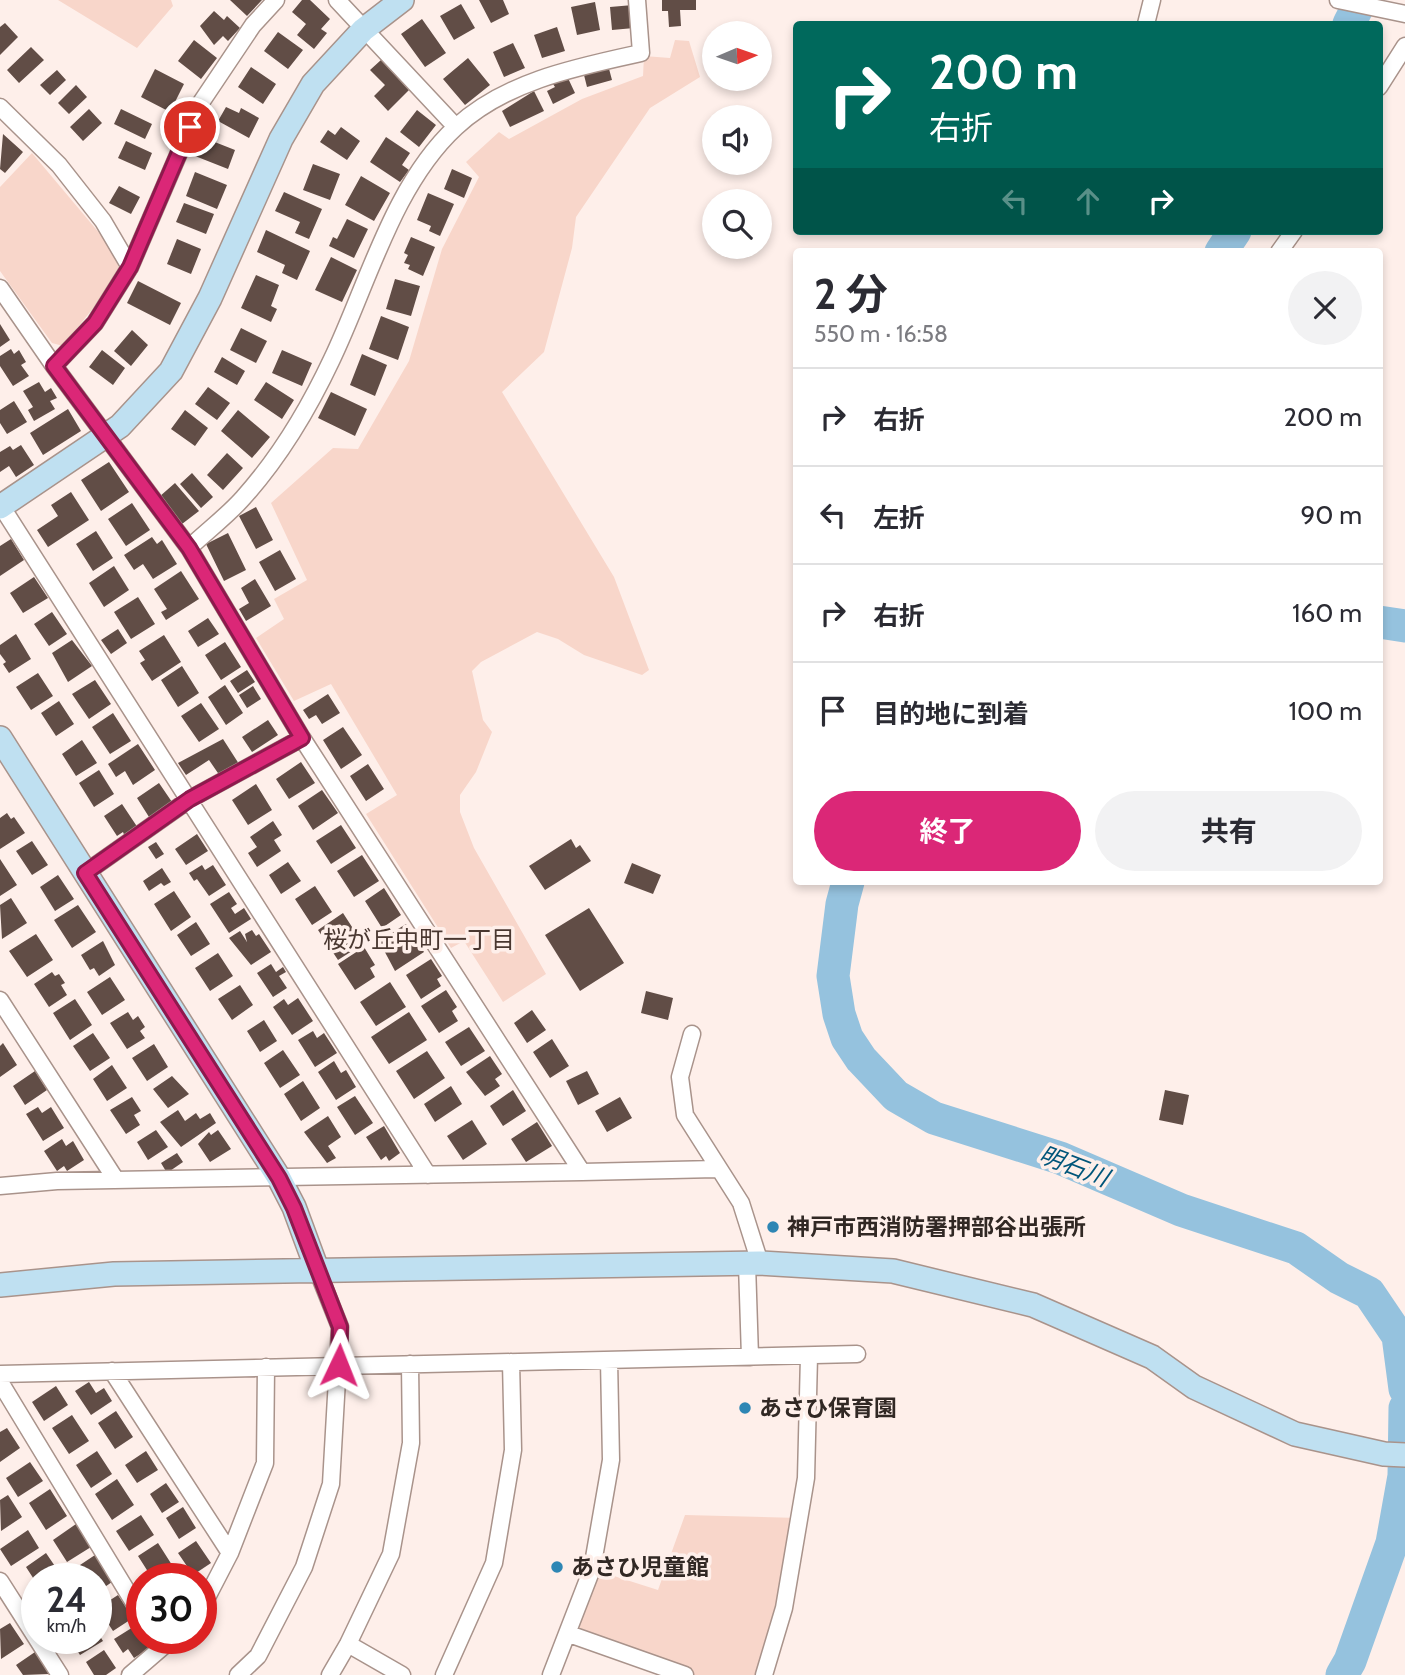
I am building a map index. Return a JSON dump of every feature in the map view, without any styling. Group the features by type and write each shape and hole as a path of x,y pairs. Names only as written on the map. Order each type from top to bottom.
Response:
{"street":[{"path":"54,366 95,323 130,267 200,104 253,25 276,0"},
{"path":"337,0 456,127"},
{"path":"402,0 363,30 313,84 281,139 210,299 172,371 120,426 0,506 190,799 428,1175"},
{"path":"189,548 244,497 295,428 331,361 403,193 456,127 490,103 555,71 641,53 637,0"},
{"path":"1147,21 1152,0"},
{"path":"1338,0 1405,14"},
{"path":"1383,81 1405,46"},
{"path":"0,107 59,165 103,221 130,267"},
{"path":"0,288 54,366 189,548 302,738 582,1172"},
{"path":"0,738 279,1178 294,1208 340,1327 331,1484 304,1567 258,1656 239,1675"},
{"path":"85,873 190,799 302,738"},
{"path":"0,1000 116,1180"},
{"path":"692,1034 680,1076 685,1115 716,1169 741,1203 754,1264 750,1357"},
{"path":"0,1186 116,1180 716,1169"},
{"path":"0,1285 114,1274 754,1264 893,1271 1033,1304 1152,1357 1194,1387 1295,1434 1384,1454 1405,1455"},
{"path":"0,1374 857,1354"},
{"path":"764,1675 784,1608 806,1478 809,1356"},
{"path":"551,1675 592,1569 611,1460 609,1360"},
{"path":"444,1675 494,1563 513,1450 511,1362"},
{"path":"330,1675 348,1644 391,1554 411,1443 410,1364"},
{"path":"217,1578 230,1553 265,1463 266,1367"},
{"path":"112,1371 230,1553"},
{"path":"0,1382 126,1590"},
{"path":"0,1581 60,1675"},
{"path":"569,1634 663,1671 685,1675"},
{"path":"348,1644 402,1675"},
{"path":"130,1675 152,1654"}],"shaded area":[{"path":"58,0 171,0 173,6 137,48"},
{"path":"675,40 689,41 700,77 650,108 576,217 572,248 544,352 502,392 614,577 649,670 642,675 584,655 558,639 537,632 481,662 472,671 483,720 492,732 476,772 460,795 460,812 474,848 546,974 503,1002 464,941 451,948 366,814 397,795 331,684 294,701 256,638 284,619 274,599 307,580 271,503 333,448 358,449 409,361 442,249 479,177 466,162 499,132 509,139 582,99 643,76 644,56 670,58"},
{"path":"32,153 111,247 121,273 63,346 52,343 0,271 0,187"},
{"path":"685,1515 799,1518 764,1675 685,1675 569,1634 592,1569 658,1590"}],"building":[{"path":"230,0 262,0 247,16"},
{"path":"302,0 310,0 330,19 321,29 327,33 314,49 297,35 306,24 292,12"},
{"path":"479,0 503,0 509,14 491,23"},
{"path":"662,0 696,0 696,10 680,10 681,26 669,27 668,11 662,11"},
{"path":"595,2 600,30 577,35 571,7"},
{"path":"461,4 475,28 454,40 440,16"},
{"path":"633,5 634,28 612,30 610,7"},
{"path":"214,11 224,20 227,16 240,28 228,41 223,36 214,45 200,26"},
{"path":"422,19 446,53 425,67 401,34"},
{"path":"5,23 18,37 0,55 0,27"},
{"path":"557,27 565,51 542,58 534,35"},
{"path":"278,32 303,50 288,69 264,51"},
{"path":"194,40 217,58 201,79 178,61"},
{"path":"513,43 525,68 504,77 493,52"},
{"path":"31,47 44,60 19,83 7,70"},
{"path":"468,58 490,85 465,105 443,79"},
{"path":"381,60 409,90 388,111 374,96 385,85 370,70"},
{"path":"608,65 612,80 587,87 583,71"},
{"path":"251,67 276,84 263,104 238,87"},
{"path":"155,69 184,84 170,112 141,97"},
{"path":"57,70 66,80 50,95 40,85"},
{"path":"567,76 575,93 553,104 547,91"},
{"path":"76,85 87,97 69,114 58,103"},
{"path":"534,91 544,111 510,127 502,111"},
{"path":"226,107 239,113 241,108 259,118 249,138 218,121"},
{"path":"89,109 102,123 83,141 70,127"},
{"path":"121,109 152,124 145,139 114,124"},
{"path":"417,110 436,125 419,147 400,132"},
{"path":"341,127 360,141 347,160 320,142 328,130 335,135"},
{"path":"3,134 23,152 5,173 0,169"},
{"path":"202,137 235,150 228,169 195,156"},
{"path":"386,137 410,153 402,165 409,170 400,182 370,162"},
{"path":"126,141 152,153 145,170 118,158"},
{"path":"313,164 340,174 330,200 303,190"},
{"path":"452,169 472,178 464,198 444,189"},
{"path":"195,172 227,185 217,209 186,196"},
{"path":"361,176 390,193 374,221 345,205"},
{"path":"119,186 140,197 131,214 109,203"},
{"path":"284,192 322,209 309,239 295,233 300,222 275,211"},
{"path":"428,193 454,204 440,236 429,231 431,226 417,220"},
{"path":"184,203 214,214 206,234 176,222"},
{"path":"347,219 368,229 354,258 329,246 333,237 337,239"},
{"path":"266,230 310,251 297,280 282,273 285,265 257,252"},
{"path":"411,237 435,247 423,276 408,269 410,265 404,263 408,255 404,253"},
{"path":"177,239 201,249 191,274 167,264"},
{"path":"331,257 357,270 342,302 315,290"},
{"path":"256,275 279,285 271,306 277,309 271,322 241,308"},
{"path":"395,279 420,286 411,316 386,309"},
{"path":"138,281 181,303 170,325 127,303"},
{"path":"381,316 409,327 398,360 369,349"},
{"path":"0,324 10,340 0,347"},
{"path":"241,328 267,341 256,363 230,350"},
{"path":"132,330 148,345 131,366 114,351"},
{"path":"11,349 14,354 19,350 26,362 21,365 29,376 13,386 0,366 0,356"},
{"path":"102,350 125,368 113,385 89,367"},
{"path":"282,350 312,363 302,386 272,373"},
{"path":"362,354 387,365 375,396 350,385"},
{"path":"222,357 245,371 237,385 214,372"},
{"path":"39,382 45,392 51,388 57,398 50,401 55,409 34,421 28,410 33,407 23,391"},
{"path":"266,382 294,400 282,419 254,400"},
{"path":"208,387 230,403 217,420 195,404"},
{"path":"331,392 367,409 355,436 318,418"},
{"path":"14,401 27,422 7,434 0,423 0,410"},
{"path":"68,409 81,431 43,455 30,433"},
{"path":"185,410 208,428 195,446 171,429"},
{"path":"238,410 270,437 252,458 221,431"},
{"path":"21,445 34,465 16,477 9,466 0,472 0,452 10,446 13,450"},
{"path":"227,453 243,468 223,490 207,475"},
{"path":"109,462 129,492 101,511 81,480"},
{"path":"192,473 213,497 201,508 180,484"},
{"path":"175,483 199,511 182,524 159,497"},
{"path":"71,492 89,520 48,547 37,530 58,516 51,505"},
{"path":"132,503 150,530 126,546 108,519"},
{"path":"256,507 273,540 256,549 239,516"},
{"path":"96,531 113,558 93,571 76,544"},
{"path":"228,533 246,570 224,581 206,544"},
{"path":"152,537 157,544 162,540 177,564 153,579 143,564 134,570 124,555"},
{"path":"11,539 24,560 0,576 0,546"},
{"path":"280,550 296,579 275,591 259,562"},
{"path":"114,566 129,590 104,607 89,583"},
{"path":"181,571 199,599 166,620 161,612 167,609 154,589"},
{"path":"34,577 48,598 23,613 10,593"},
{"path":"255,579 271,606 246,621 239,609 249,603 241,588"},
{"path":"138,597 155,624 131,639 114,612"},
{"path":"52,612 67,634 49,646 34,624"},
{"path":"208,618 219,634 198,647 188,631"},
{"path":"118,629 127,643 111,654 101,640"},
{"path":"16,634 31,659 9,673 3,664 6,662 0,654 0,645"},
{"path":"164,635 181,662 152,681 140,663 145,660 139,651"},
{"path":"72,640 92,666 68,682 52,653"},
{"path":"225,642 241,667 221,680 205,655"},
{"path":"182,666 199,693 178,707 161,680"},
{"path":"247,670 255,682 238,693 230,681"},
{"path":"38,673 53,696 31,710 16,687"},
{"path":"95,680 111,704 89,719 72,694"},
{"path":"225,685 243,713 226,725 208,697"},
{"path":"253,686 261,699 247,708 239,695"},
{"path":"328,694 340,713 322,724 316,715 309,719 303,710"},
{"path":"59,701 74,724 56,736 41,713"},
{"path":"201,703 219,729 199,742 181,716"},
{"path":"113,713 131,741 110,754 92,727"},
{"path":"268,720 278,735 252,752 242,737"},
{"path":"343,727 362,755 341,769 323,740"},
{"path":"223,739 239,764 220,776 209,760 186,775 178,763"},
{"path":"82,740 97,763 76,776 62,754"},
{"path":"138,744 155,770 133,785 125,771 116,777 108,764"},
{"path":"301,762 315,783 289,799 276,779"},
{"path":"368,764 384,789 366,801 350,776"},
{"path":"99,770 114,794 94,807 79,783"},
{"path":"159,783 172,802 149,817 137,798"},
{"path":"256,784 272,810 248,825 232,800"},
{"path":"322,790 338,813 313,830 298,806"},
{"path":"122,804 138,828 125,837 123,832 117,836 104,816"},
{"path":"7,813 11,819 14,817 25,833 0,849 0,818"},
{"path":"273,821 282,835 274,840 281,851 257,867 248,853 257,847 250,837"},
{"path":"341,825 356,848 331,864 316,841"},
{"path":"197,834 208,851 186,865 175,849"},
{"path":"571,839 576,848 580,845 591,861 545,890 529,866"},
{"path":"32,841 48,865 32,875 16,851"},
{"path":"156,842 164,854 156,859 148,847"},
{"path":"362,855 379,881 354,897 337,871"},
{"path":"0,859 17,885 0,896"},
{"path":"288,862 301,881 281,894 269,875"},
{"path":"632,863 661,875 653,894 624,883"},
{"path":"202,865 205,870 213,865 226,885 209,896 189,873"},
{"path":"162,868 171,882 164,886 161,883 149,891 143,881"},
{"path":"58,875 74,899 55,911 40,887"},
{"path":"315,886 332,912 312,925 295,899"},
{"path":"384,888 401,915 382,928 365,901"},
{"path":"174,891 191,917 171,931 154,904"},
{"path":"229,892 237,904 231,908 235,914 244,908 251,919 229,933 210,904"},
{"path":"11,898 27,923 2,939 0,905"},
{"path":"78,905 96,932 72,948 54,920"},
{"path":"589,908 624,963 580,991 545,935"},
{"path":"343,913 363,944 338,960 318,930"},
{"path":"196,922 210,944 191,956 177,935"},
{"path":"406,924 424,952 395,971 379,941"},
{"path":"252,930 256,936 259,934 271,952 251,965 229,938 240,931 247,942 245,934"},
{"path":"36,934 53,960 27,977 9,951"},
{"path":"103,941 115,965 99,976 94,968 90,970 81,955"},
{"path":"364,947 375,965 370,968 375,977 355,990 338,964"},
{"path":"218,953 233,976 210,991 195,968"},
{"path":"431,959 442,976 437,979 441,986 421,999 406,975"},
{"path":"271,964 276,972 283,967 286,972 279,976 287,988 273,997 257,973"},
{"path":"52,972 55,976 59,974 65,983 61,985 67,995 49,1007 34,984"},
{"path":"110,977 125,1000 102,1015 87,992"},
{"path":"390,982 406,1007 376,1026 360,1002"},
{"path":"240,985 253,1005 232,1020 218,999"},
{"path":"446,990 457,1007 452,1011 458,1021 439,1033 421,1006"},
{"path":"646,991 673,998 668,1020 641,1013"},
{"path":"298,998 313,1021 292,1035 273,1007 284,999 288,1005"},
{"path":"75,999 92,1025 70,1040 53,1013"},
{"path":"532,1010 546,1030 527,1043 514,1023"},
{"path":"128,1012 133,1020 138,1016 145,1027 140,1031 145,1038 127,1049 110,1023"},
{"path":"409,1012 427,1040 389,1064 371,1037"},
{"path":"264,1020 277,1041 260,1052 247,1031"},
{"path":"469,1027 485,1051 461,1066 445,1042"},
{"path":"313,1031 317,1038 324,1033 337,1053 315,1067 298,1040"},
{"path":"93,1033 110,1058 90,1071 73,1046"},
{"path":"552,1039 569,1066 550,1078 533,1052"},
{"path":"3,1043 17,1065 0,1077 0,1046"},
{"path":"154,1044 168,1067 147,1081 132,1058"},
{"path":"283,1050 300,1075 280,1088 264,1063"},
{"path":"427,1051 445,1078 414,1099 396,1071"},
{"path":"490,1056 502,1074 495,1079 500,1086 485,1096 466,1072"},
{"path":"334,1061 341,1073 346,1070 356,1087 336,1100 318,1072"},
{"path":"112,1065 127,1088 107,1101 93,1079"},
{"path":"35,1071 47,1090 25,1105 13,1086"},
{"path":"587,1071 599,1094 578,1105 566,1081"},
{"path":"172,1076 189,1094 168,1108 153,1089"},
{"path":"303,1081 320,1108 301,1121 284,1094"},
{"path":"451,1086 462,1104 435,1122 424,1104"},
{"path":"513,1090 526,1111 503,1126 490,1106"},
{"path":"1165,1090 1189,1095 1183,1125 1159,1120"},
{"path":"355,1096 373,1123 355,1135 337,1107"},
{"path":"132,1097 141,1111 134,1115 140,1125 126,1134 110,1110"},
{"path":"620,1097 632,1118 607,1132 595,1111"},
{"path":"38,1107 42,1113 51,1107 64,1128 43,1141 26,1114"},
{"path":"178,1110 185,1121 196,1113 200,1119 210,1113 216,1123 181,1147 160,1122"},
{"path":"328,1116 341,1137 328,1146 336,1158 327,1163 304,1132"},
{"path":"472,1120 487,1144 463,1160 447,1136"},
{"path":"537,1122 552,1146 526,1162 511,1139"},
{"path":"384,1126 400,1153 389,1161 386,1156 381,1160 366,1137"},
{"path":"156,1130 168,1147 148,1160 137,1142"},
{"path":"218,1130 231,1149 210,1162 198,1144 209,1132 211,1135"},
{"path":"62,1139 66,1146 73,1141 84,1160 67,1171 64,1166 57,1171 44,1151"},
{"path":"177,1153 183,1162 167,1173 161,1163"},
{"path":"89,1382 96,1393 104,1388 112,1401 91,1415 75,1391"},
{"path":"56,1386 68,1405 44,1421 32,1402"},
{"path":"116,1411 133,1437 115,1449 98,1423"},
{"path":"72,1415 89,1441 69,1454 52,1428"},
{"path":"7,1428 20,1448 0,1462 0,1432"},
{"path":"97,1451 112,1474 91,1488 76,1465"},
{"path":"146,1451 158,1470 137,1483 125,1465"},
{"path":"30,1462 43,1481 18,1497 6,1478"},
{"path":"117,1479 134,1505 112,1520 95,1494"},
{"path":"166,1483 179,1502 162,1513 150,1494"},
{"path":"50,1489 67,1516 46,1530 29,1503"},
{"path":"8,1495 22,1517 1,1531 0,1500"},
{"path":"183,1507 196,1528 179,1539 166,1518"},
{"path":"141,1515 154,1535 129,1551 116,1531"},
{"path":"76,1524 91,1547 67,1562 53,1540"},
{"path":"28,1530 39,1548 11,1566 0,1549"},
{"path":"196,1541 211,1563 185,1563 178,1553"},
{"path":"158,1543 171,1563 142,1563 138,1556"},
{"path":"46,1553 53,1563 32,1563"},
{"path":"95,1555 100,1563 83,1563"},
{"path":"118,1595 126,1607 126,1623 113,1631 112,1629 112,1599"},
{"path":"10,1623 21,1640 21,1646 1,1659 0,1629"},
{"path":"126,1632 126,1651 123,1653 114,1639"},
{"path":"36,1654 49,1674 23,1675 16,1665"},
{"path":"98,1654 107,1654 116,1668 106,1675 94,1675 86,1662"}],"waterway":[{"name":"明石川","path":"1350,21 1361,0"},
{"name":"明石川","path":"1224,248 1232,235"},
{"path":"1383,623 1405,626"},
{"name":"明石川","path":"847,885 842,904 833,976 839,1014 847,1038 861,1059 896,1096 934,1118 1060,1158 1181,1210 1296,1248 1339,1278 1369,1293 1398,1336 1405,1389"},
{"name":"明石川","path":"1342,1675 1350,1661 1392,1543 1404,1476 1405,1408"}],"place":[{"name":"神戸市西消防署押部谷出張所","path":"773,1227"},
{"name":"あさひ保育園","path":"745,1408"},
{"name":"あさひ児童館","path":"557,1567"}],"district":[{"name":"桜が丘中町一丁目","path":"419,939"}],"route":[{"path":"190,127 130,267 95,323 54,366 189,548 302,738 190,799 85,873 279,1178 294,1208 340,1327 339,1365"}]}
